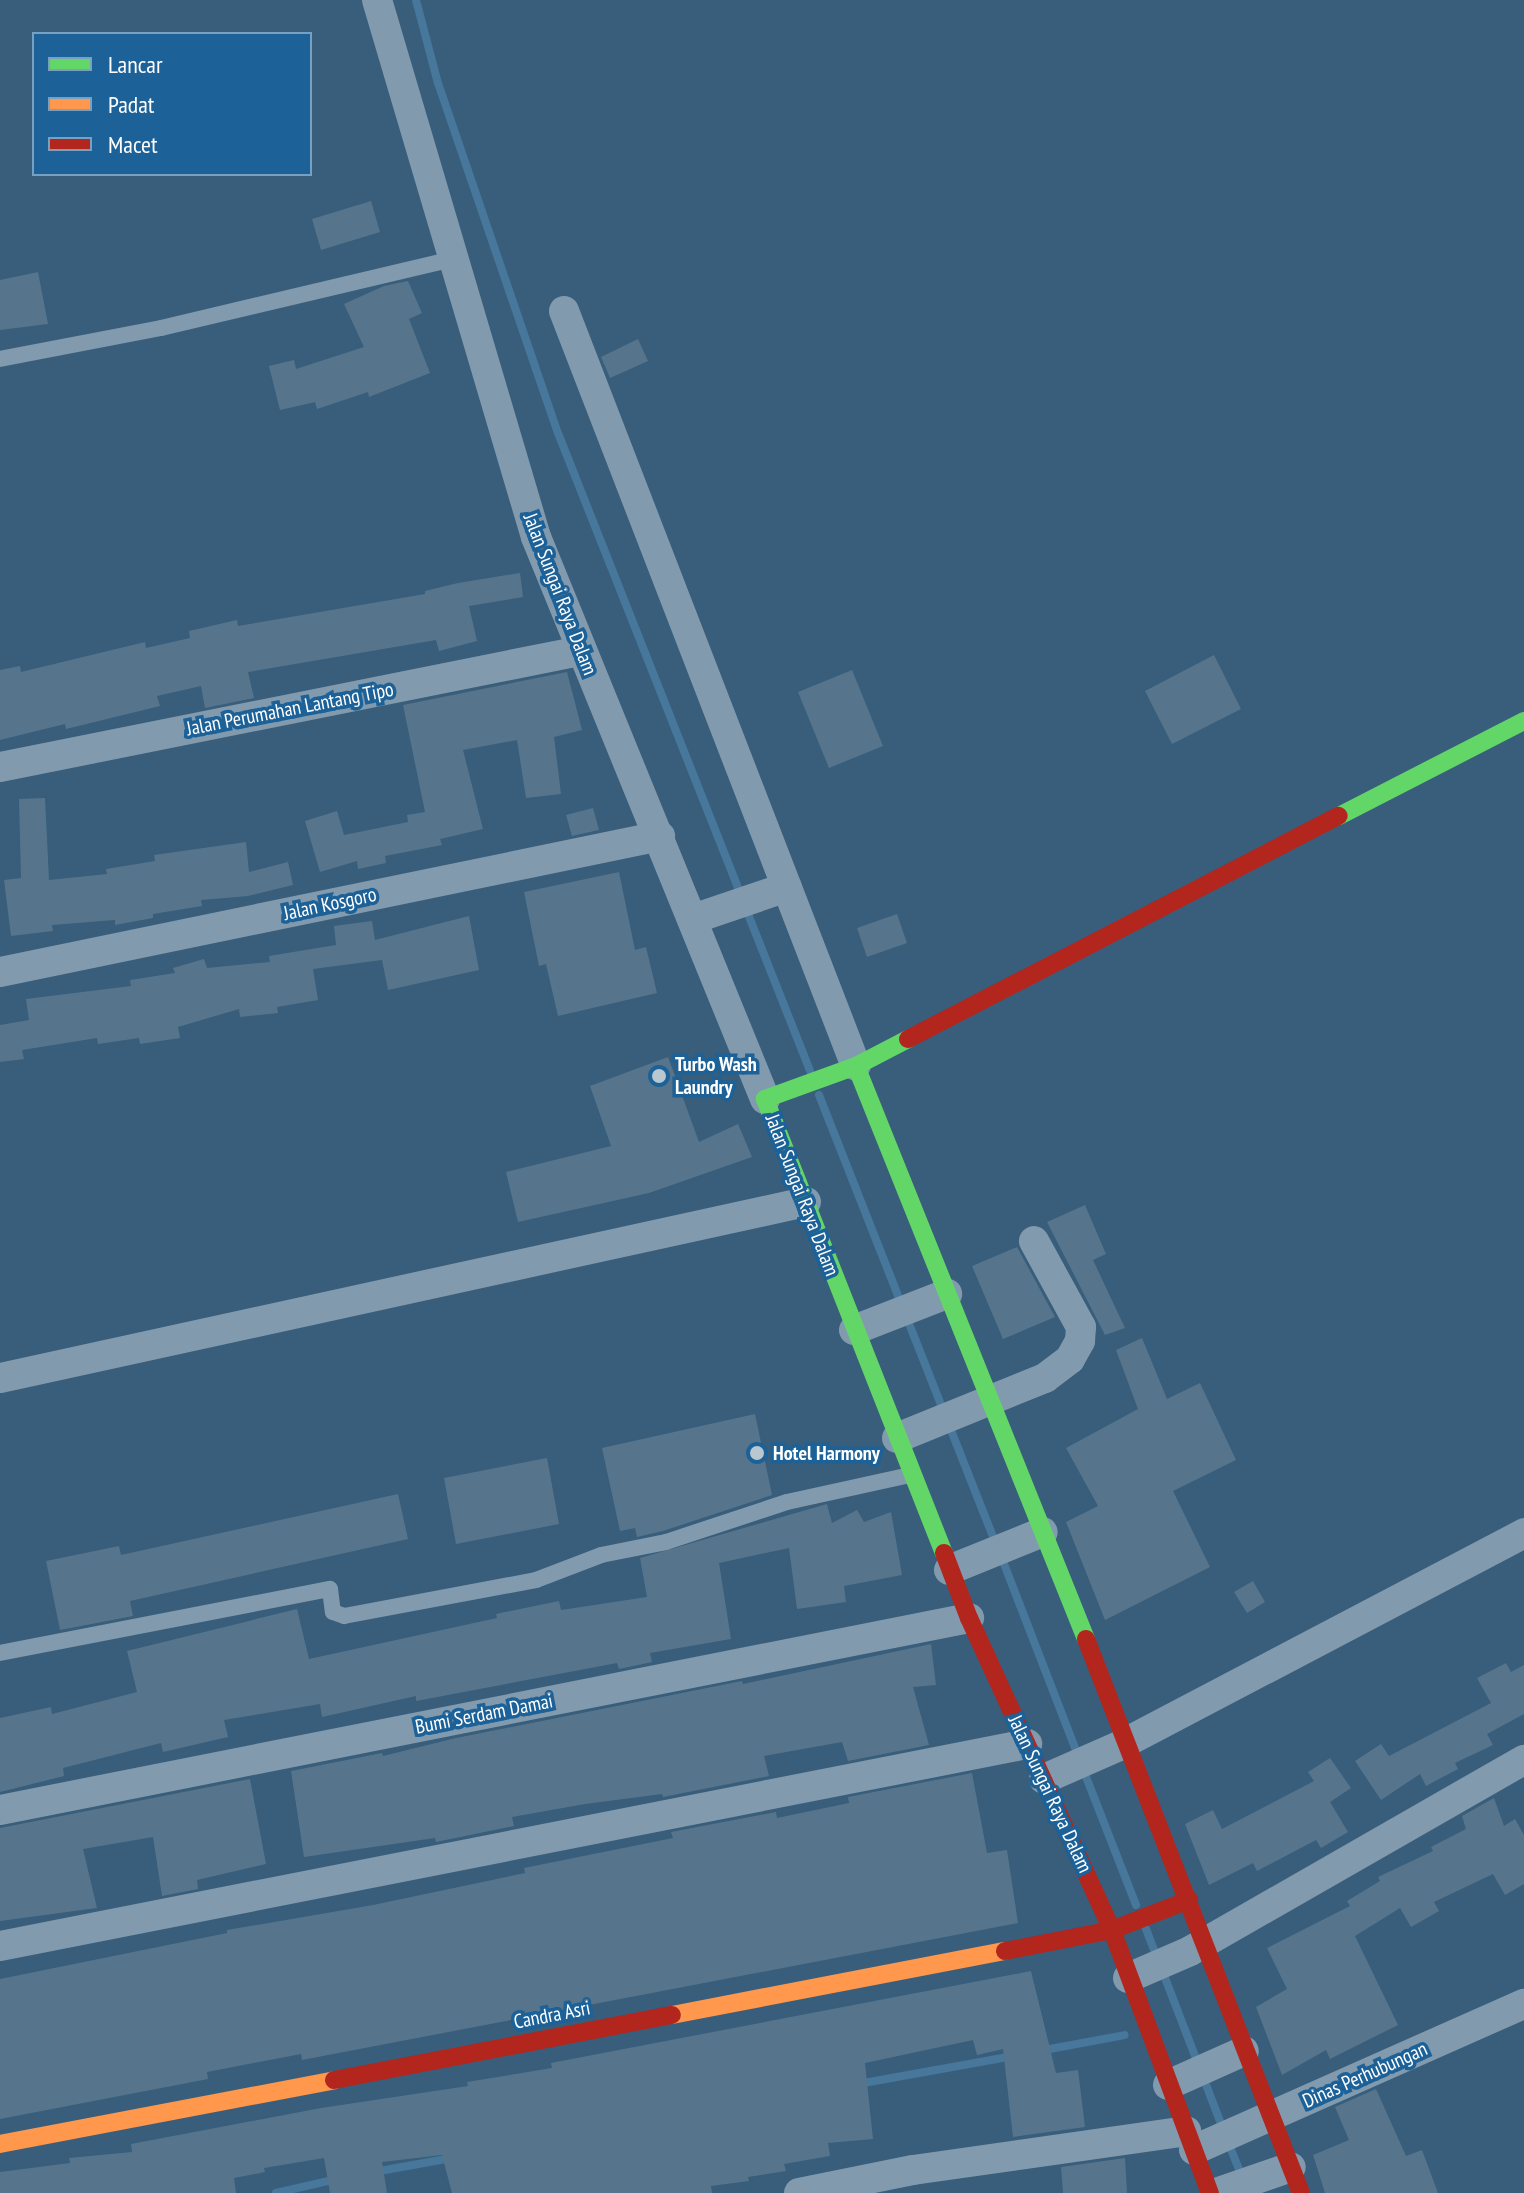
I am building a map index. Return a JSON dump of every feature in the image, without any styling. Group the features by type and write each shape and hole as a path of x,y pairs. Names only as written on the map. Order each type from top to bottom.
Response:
{"street":[{"name":"Jalan Sungai Raya Dalam","path":"377,0 536,537 580,651 660,836 702,916 775,1095 806,1202 854,1330 909,1432 912,1474 962,1565 969,1618 1027,1744 1052,1776 1121,1926 1141,1973 1196,2142 1219,2191"},
{"path":"564,311 782,889 845,1070 942,1296 1035,1535 1123,1744 1237,2054 1291,2177 1219,2191"},
{"name":"Jalan Perumahan Lantang Tipo","path":"0,767 580,651"},
{"path":"775,1095 845,1070 1524,721"},
{"name":"Jalan Kosgoro","path":"0,972 660,836"},
{"path":"702,916 782,889"},
{"path":"0,1378 806,1202"},
{"path":"909,1432 1060,1369 1080,1341 1081,1327 1034,1241"},
{"path":"854,1330 942,1296"},
{"path":"1052,1776 1123,1744 1524,1533"},
{"path":"962,1565 1035,1535"},
{"name":"Bumi Serdam Damai","path":"0,1810 969,1618"},
{"path":"0,1946 1027,1744"},
{"path":"1141,1973 1198,1946 1524,1760"},
{"name":"Candra Asri","path":"0,2144 1121,1926 1181,1904"},
{"name":"Dinas Perhubungan","path":"799,2193 913,2170 1196,2142 1266,2119 1524,2004"},
{"path":"1174,2082 1237,2054"}],"lane":[{"path":"0,359 161,328 452,259"},
{"path":"0,1653 330,1589 333,1612 337,1616 536,1580 601,1555 666,1542 787,1502 912,1474"}],"building":[{"path":"371,201 380,232 321,250 312,219"},
{"path":"38,272 48,324 0,330 0,280"},
{"path":"408,281 422,313 409,319 430,373 369,397 368,392 317,409 315,402 280,410 269,366 294,360 296,369 364,347 344,304 384,286"},
{"path":"638,339 648,361 610,378 601,357"},
{"path":"520,573 523,597 469,606 477,641 439,651 436,640 248,672 254,698 205,708 201,686 157,696 160,706 66,729 65,724 0,740 0,670 20,666 21,672 145,642 146,648 190,638 189,631 237,620 238,626 425,594 425,591 458,583"},
{"path":"1214,655 1241,709 1172,744 1145,691"},
{"path":"852,670 883,746 829,768 798,692"},
{"path":"567,672 582,730 554,737 561,794 526,798 517,740 463,750 483,829 440,839 442,845 385,856 386,863 358,869 357,861 320,872 305,821 337,811 344,835 408,822 407,815 425,812 403,705"},
{"path":"45,798 49,880 107,874 106,869 155,861 154,855 246,842 249,872 288,862 293,885 248,896 201,900 202,906 153,914 153,918 115,925 115,920 52,925 53,931 11,936 4,880 21,878 19,799"},
{"path":"593,808 599,830 572,836 566,815"},
{"path":"619,872 635,950 646,947 657,993 558,1016 546,964 539,966 524,892"},
{"path":"897,914 907,943 867,957 857,928"},
{"path":"469,916 479,970 388,990 382,960 313,969 318,1000 277,1007 278,1013 240,1017 239,1009 178,1027 180,1038 140,1044 139,1038 98,1044 97,1038 22,1050 24,1059 0,1062 0,1025 29,1020 26,999 131,986 130,980 175,973 173,968 204,959 207,968 270,962 269,956 336,945 334,926 372,921 375,940"},
{"path":"668,1057 699,1142 738,1124 752,1157 649,1193 518,1222 506,1172 611,1146 590,1086"},
{"path":"1085,1205 1106,1254 1093,1260 1125,1328 1105,1335 1047,1222"},
{"path":"1017,1247 1055,1317 1003,1339 972,1266"},
{"path":"1142,1338 1167,1399 1200,1383 1236,1460 1173,1491 1210,1567 1105,1620 1066,1522 1098,1506 1066,1448 1138,1409 1116,1350"},
{"path":"755,1414 772,1495 663,1531 637,1537 635,1528 620,1531 602,1448"},
{"path":"547,1458 559,1524 456,1544 444,1478"},
{"path":"398,1494 408,1539 130,1601 133,1616 60,1630 46,1561 119,1546 121,1555"},
{"path":"827,1504 832,1523 857,1510 864,1522 891,1512 902,1575 844,1586 846,1602 797,1609 789,1548 719,1563 731,1639 650,1653 652,1662 619,1669 617,1663 416,1701 416,1696 322,1717 320,1704 224,1720 228,1737 163,1752 161,1743 63,1768 64,1776 0,1792 0,1718 51,1707 52,1714 137,1692 127,1651 297,1609 309,1659 497,1618 496,1614 559,1601 561,1610 647,1597 640,1558"},
{"path":"1253,1581 1265,1602 1247,1613 1234,1592"},
{"path":"931,1644 936,1685 913,1687 929,1745 848,1761 842,1742 764,1756 769,1776 663,1797 662,1794 585,1804 512,1817 514,1826 436,1842 435,1838 304,1857 291,1771 382,1753 383,1756 456,1738 742,1681 743,1684"},
{"path":"1506,1663 1511,1672 1524,1665 1524,1714 1487,1734 1493,1745 1455,1763 1458,1769 1426,1786 1420,1774 1381,1800 1355,1761 1381,1744 1389,1756 1491,1703 1477,1678"},
{"path":"1330,1758 1351,1788 1330,1802 1348,1832 1321,1848 1316,1840 1257,1871 1253,1863 1209,1885 1185,1824 1213,1810 1222,1829 1314,1781 1308,1772"},
{"path":"972,1773 987,1853 1007,1850 1018,1923 302,2060 301,2054 207,2072 208,2079 0,2119 0,1979 227,1933 227,1930 373,1905 525,1873 524,1868 673,1838 671,1832 776,1812 777,1818 849,1803 848,1797"},
{"path":"250,1779 266,1864 197,1880 198,1889 162,1896 153,1837 83,1849 97,1908 0,1921 0,1828"},
{"path":"1494,1798 1504,1826 1515,1819 1524,1835 1524,1884 1505,1895 1493,1874 1434,1902 1439,1911 1411,1927 1400,1908 1355,1936 1398,2025 1330,2059 1326,2050 1282,2075 1256,2007 1287,1989 1267,1948 1350,1906 1347,1901 1380,1881 1378,1877 1433,1851 1431,1847 1466,1829 1462,1816"},
{"path":"1031,1971 1056,2073 1078,2070 1085,2127 1013,2137 1003,2049 977,2055 973,2040 865,2063 873,2139 828,2143 830,2156 784,2164 786,2171 748,2177 749,2181 711,2186 712,2193 452,2193 442,2155 382,2162 387,2193 330,2193 324,2158 264,2168 265,2172 234,2178 236,2193 0,2193 0,2172 70,2163 69,2158 132,2152 131,2144 321,2108 468,2086 467,2082 552,2068 551,2063"},
{"path":"1376,2089 1406,2156 1422,2150 1438,2193 1325,2193 1313,2155 1349,2140 1335,2107"},
{"path":"1125,2158 1127,2193 1063,2193 1061,2167"}],"waterway":[{"path":"416,0 438,83 558,433 741,896"},
{"path":"746,909 810,1071"},
{"path":"819,1095 996,1544"},
{"path":"1001,1556 1078,1756"},
{"path":"1083,1769 1136,1905"},
{"path":"1146,1929 1157,1957"},
{"path":"1162,1970 1223,2129"},
{"path":"1039,2051 1125,2035"},
{"path":"858,2084 1014,2056"},
{"path":"1228,2142 1242,2177"},
{"path":"374,2172 452,2158"},
{"path":"276,2193 337,2179"}],"traffic: fast":[{"path":"1339,816 1524,721"},
{"path":"908,1039 856,1066 765,1099 944,1553"},
{"path":"856,1066 1086,1639"}],"traffic: slow":[{"path":"672,2015 1005,1951"},
{"path":"0,2144 334,2080"}],"traffic: jam":[{"path":"908,1039 1339,816"},
{"path":"944,1553 969,1618 1112,1930 1210,2193"},
{"path":"1086,1639 1301,2193"},
{"path":"1005,1951 1112,1930 1189,1900"},
{"path":"334,2080 672,2015"}],"place":[{"name":"Turbo Wash Laundry","path":"659,1076"},
{"name":"Hotel Harmony","path":"757,1453"}]}
